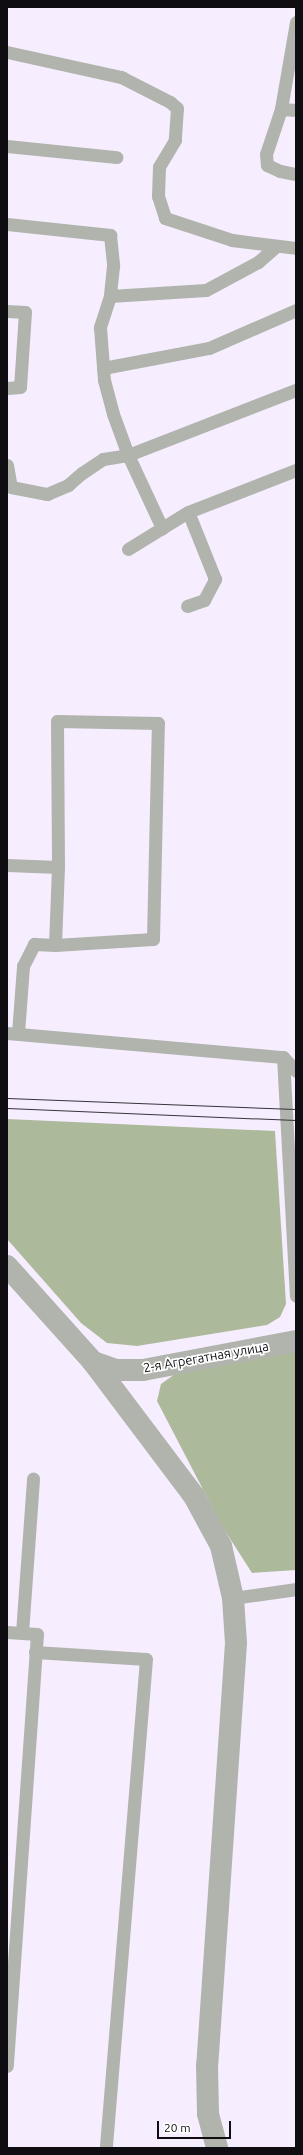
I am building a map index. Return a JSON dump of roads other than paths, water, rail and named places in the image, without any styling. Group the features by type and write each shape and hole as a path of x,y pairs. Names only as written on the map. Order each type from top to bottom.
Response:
{"street":[{"path":"7,1266 93,1362 194,1496 221,1546 233,1598 236,1643 207,2065 208,2114 217,2148"},
{"name":"2-я Агрегатная улица","path":"93,1362 116,1370 144,1370 296,1341"}],"lane":[{"path":"296,22 281,109 266,154 266,165 280,171 296,174"},
{"path":"7,52 121,76 170,102 177,108 175,140 159,167 158,196 165,218 232,240 275,247 296,248"},
{"path":"281,109 296,110"},
{"path":"7,146 116,157"},
{"path":"7,224 110,235 113,266 110,296 100,327 103,368 112,414 128,455 162,528"},
{"path":"110,296 206,290 258,262 275,247"},
{"path":"7,310 25,312 20,387 7,388"},
{"path":"103,368 209,348 296,310"},
{"path":"7,465 11,488 47,494 68,485 82,473 103,459 128,455 296,390"},
{"path":"128,549 188,512 296,470"},
{"path":"187,606 204,600 215,579 188,512"},
{"path":"55,945 58,867 57,721 158,723 153,939 55,945 34,944 23,966 12,1033 284,1057 296,1071"},
{"path":"7,865 58,867"},
{"path":"284,1057 296,1296"},
{"path":"22,1633 33,1478"},
{"path":"233,1598 296,1589"},
{"path":"7,1632 37,1634 7,2066"},
{"path":"35,1652 146,1659 106,2148"}],"tram line":[{"path":"7,1098 296,1109"},
{"path":"7,1108 296,1120"}]}
